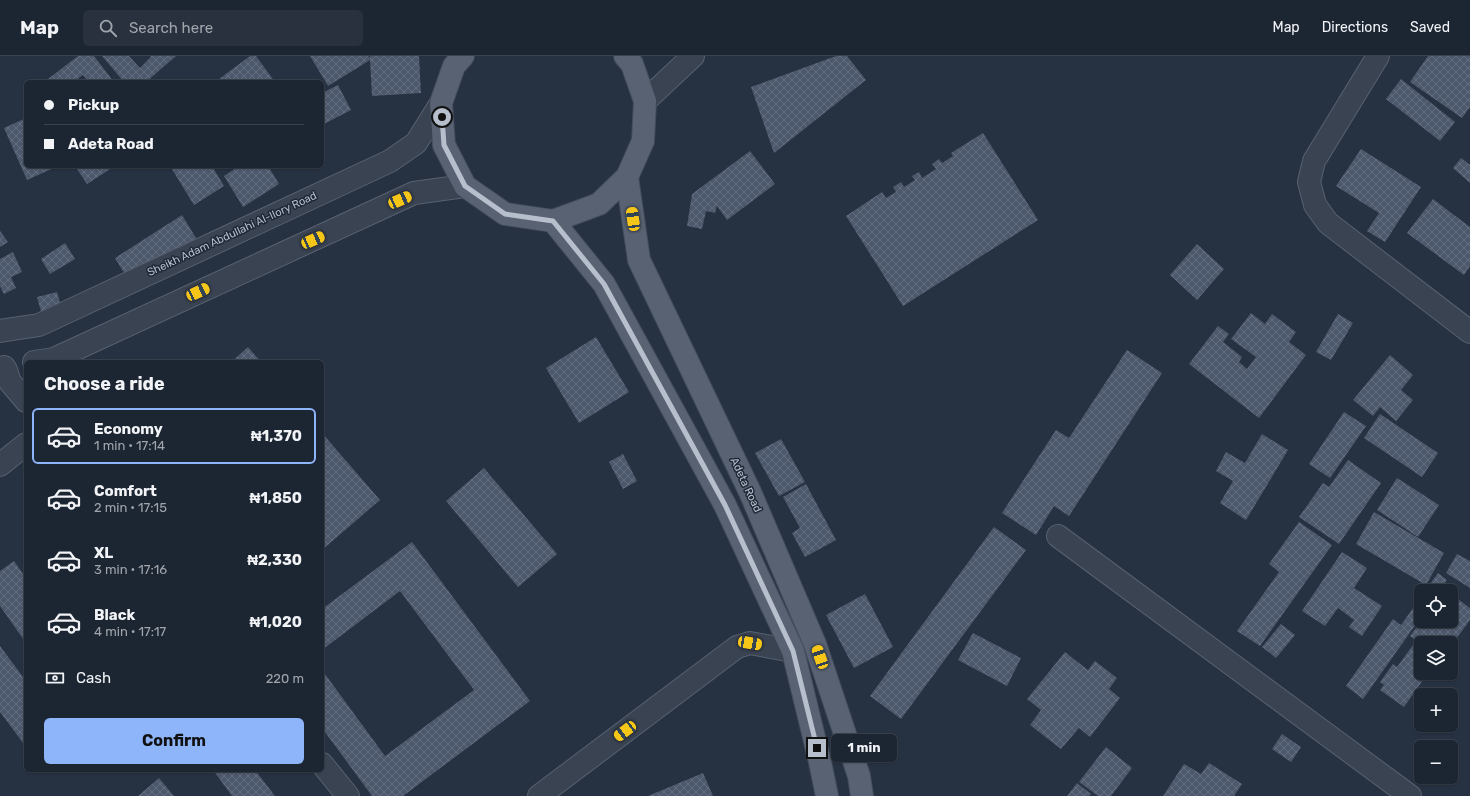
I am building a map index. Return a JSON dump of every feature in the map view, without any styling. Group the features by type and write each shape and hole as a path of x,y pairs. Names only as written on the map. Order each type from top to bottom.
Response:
{"main road":[{"path":"463,56 454,66 441,103 444,145 465,186 505,214 553,221 599,204 627,177 643,141 645,102 632,64 625,56"},
{"name":"Adeta Road","path":"627,177 639,260 750,492 803,615 815,644 860,786"},
{"path":"553,221 604,284 725,505 793,651 827,796"}],"street":[{"path":"645,102 693,56"},
{"path":"1378,56 1314,161 1309,182 1315,205 1328,223 1470,332"},
{"name":"Sheikh Adam Abdullahi Al-Ilory Road","path":"0,331 39,324 390,161 416,143 441,103"},
{"path":"47,360 54,359 414,193 465,186"},
{"path":"2,367 24,363"},
{"path":"2,367 6,370 10,382 24,399"},
{"path":"0,466 24,446"},
{"path":"1058,536 1410,796"},
{"path":"539,796 737,647 750,643 793,651"},
{"path":"324,766 348,796"},
{"path":"860,786 870,796"}],"building":[{"path":"78,56 94,56 112,80 87,80 83,75 76,80 47,80"},
{"path":"102,56 129,56 140,68 151,57 150,56 176,56 148,80 122,80"},
{"path":"250,56 256,56 274,80 218,80"},
{"path":"310,56 368,56 370,58 370,56 419,56 421,93 372,96 370,60 328,86"},
{"path":"836,56 847,56 866,80 774,153 751,87"},
{"path":"1428,56 1470,56 1470,107 1462,118 1410,82"},
{"path":"1401,79 1455,122 1440,141 1386,99"},
{"path":"338,85 351,110 324,124 324,92"},
{"path":"24,119 24,168 54,168 27,180 4,128"},
{"path":"983,133 1038,220 903,306 846,216 882,192 886,198 896,192 893,187 901,182 904,187 915,180 912,176 919,172 922,178 936,169 932,164 939,159 942,163 953,156 951,153"},
{"path":"1361,149 1421,187 1385,242 1367,231 1379,213 1336,186"},
{"path":"750,151 775,184 727,220 717,206 715,213 706,211 702,229 687,226 692,194"},
{"path":"1461,158 1470,165 1470,183 1453,168"},
{"path":"76,168 112,168 87,184"},
{"path":"171,168 213,168 224,186 194,205"},
{"path":"236,168 269,168 279,184 243,207 224,176"},
{"path":"1433,199 1470,227 1470,266 1464,275 1407,233"},
{"path":"182,215 196,238 129,281 115,258"},
{"path":"0,231 8,242 0,247"},
{"path":"65,243 75,259 50,274 41,259"},
{"path":"1197,244 1224,269 1197,300 1170,275"},
{"path":"13,252 22,272 11,277 16,288 4,294 0,286 0,259"},
{"path":"57,292 62,310 42,315 37,297"},
{"path":"1251,313 1265,324 1272,314 1296,332 1289,342 1306,355 1259,418 1189,364 1218,326 1229,334 1223,342 1242,357 1239,362 1247,369 1256,357 1231,339"},
{"path":"1338,314 1353,323 1331,360 1316,352"},
{"path":"596,337 629,392 579,423 546,368"},
{"path":"248,347 259,360 233,360"},
{"path":"1127,350 1162,373 1069,516 1054,506 1036,535 1002,513 1056,430 1069,438"},
{"path":"1390,355 1413,375 1401,390 1413,400 1396,421 1380,407 1373,416 1353,400"},
{"path":"1344,412 1366,426 1330,478 1309,464"},
{"path":"1380,414 1438,453 1422,477 1364,438"},
{"path":"1262,434 1288,450 1246,520 1220,503 1233,481 1216,471 1226,452 1245,463"},
{"path":"324,435 380,500 324,548"},
{"path":"781,439 805,482 779,496 755,453"},
{"path":"623,454 637,481 623,489 609,462"},
{"path":"1348,460 1381,483 1339,544 1299,517 1323,483 1329,487"},
{"path":"484,468 557,554 518,587 446,501"},
{"path":"1397,478 1439,505 1418,537 1377,510"},
{"path":"806,484 836,540 805,557 792,533 800,528 783,497"},
{"path":"1374,512 1444,553 1427,584 1424,584 1356,544"},
{"path":"1299,522 1332,545 1260,646 1237,631 1279,572 1269,564"},
{"path":"994,527 1026,550 901,719 870,696"},
{"path":"412,542 530,701 403,796 372,796 324,731 324,673 385,756 474,690 400,591 324,648 324,608"},
{"path":"1342,552 1367,568 1354,588 1382,606 1362,636 1349,627 1354,620 1338,608 1325,626 1302,611"},
{"path":"1457,554 1470,561 1470,588 1446,573"},
{"path":"14,561 24,575 24,640 0,606 0,571"},
{"path":"1438,573 1447,580 1444,584 1430,584"},
{"path":"865,594 893,647 854,668 826,615"},
{"path":"1458,599 1470,608 1470,620 1458,636 1414,636 1414,639 1410,636 1416,628 1458,628"},
{"path":"1414,607 1414,627 1363,699 1346,686 1393,619 1401,625"},
{"path":"1281,624 1295,635 1276,658 1262,647"},
{"path":"973,633 1021,658 1007,686 958,660"},
{"path":"0,646 24,678 24,744 0,712"},
{"path":"1414,646 1414,680 1423,680 1417,688 1414,688 1414,693 1404,707 1380,690 1384,685 1380,682 1393,664 1397,667"},
{"path":"1065,652 1088,670 1095,661 1117,678 1109,689 1120,698 1090,737 1079,728 1061,749 1030,725 1041,710 1027,699"},
{"path":"1282,734 1301,747 1291,762 1272,749"},
{"path":"1106,747 1132,768 1111,796 1098,796 1079,782"},
{"path":"1209,763 1242,784 1234,796 1163,796 1184,764 1201,774"},
{"path":"214,772 257,772 275,796 232,796"},
{"path":"703,773 713,796 648,796"},
{"path":"159,778 174,796 138,796"},
{"path":"1077,783 1091,794 1089,796 1067,796"}],"route":[{"path":"442,117 444,145 465,186 505,214 553,221 604,284 725,505 793,651 817,748"}]}
